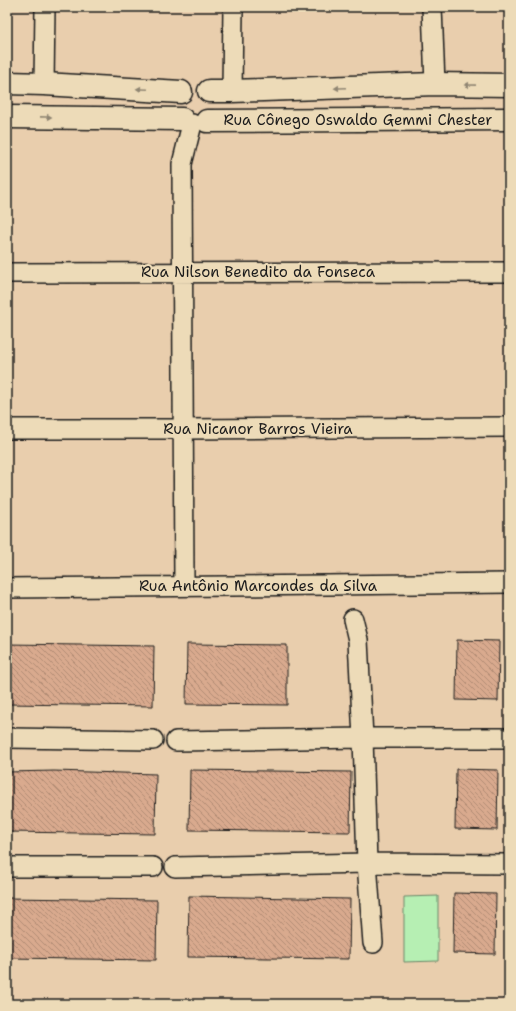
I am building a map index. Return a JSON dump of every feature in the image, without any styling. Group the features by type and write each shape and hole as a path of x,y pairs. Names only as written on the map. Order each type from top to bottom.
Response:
{"street":[{"path":"44,84 45,7"},
{"path":"232,91 233,7"},
{"path":"432,7 435,84"},
{"path":"7,83 181,92"},
{"name":"Rua Cônego Oswaldo Gemmi Chester","path":"209,91 435,84 509,85"},
{"path":"192,86 198,86 209,91 215,100 215,106 214,112 194,121 176,109 178,97 181,92 192,86"},
{"name":"Rua Cônego Oswaldo Gemmi Chester","path":"7,117 194,121 509,119"},
{"path":"184,586 182,164 194,121"},
{"name":"Rua Nilson Benedito da Fonseca","path":"7,273 509,272"},
{"name":"Rua Nicanor Barros Vieira","path":"7,429 509,427"},
{"name":"Rua Antônio Marcondes da Silva","path":"7,588 509,583"},
{"path":"353,619 358,640 367,863 373,943"},
{"path":"7,738 153,740"},
{"path":"176,741 363,738 509,738"},
{"path":"175,868 367,863 509,864"},
{"path":"7,867 152,867"}],"green space":[{"path":"438,896 438,961 404,962 404,897"}],"building":[{"path":"457,640 499,641 498,701 456,700"},
{"path":"7,644 154,646 153,706 7,704"},
{"path":"187,644 287,645 287,705 186,704"},
{"path":"456,769 498,770 497,830 455,829"},
{"path":"190,770 351,772 350,832 189,830"},
{"path":"54,771 156,774 155,834 7,832 7,772"},
{"path":"454,893 496,894 495,954 453,953"},
{"path":"189,896 350,899 349,959 188,957"},
{"path":"7,898 157,900 156,960 7,958"}]}
